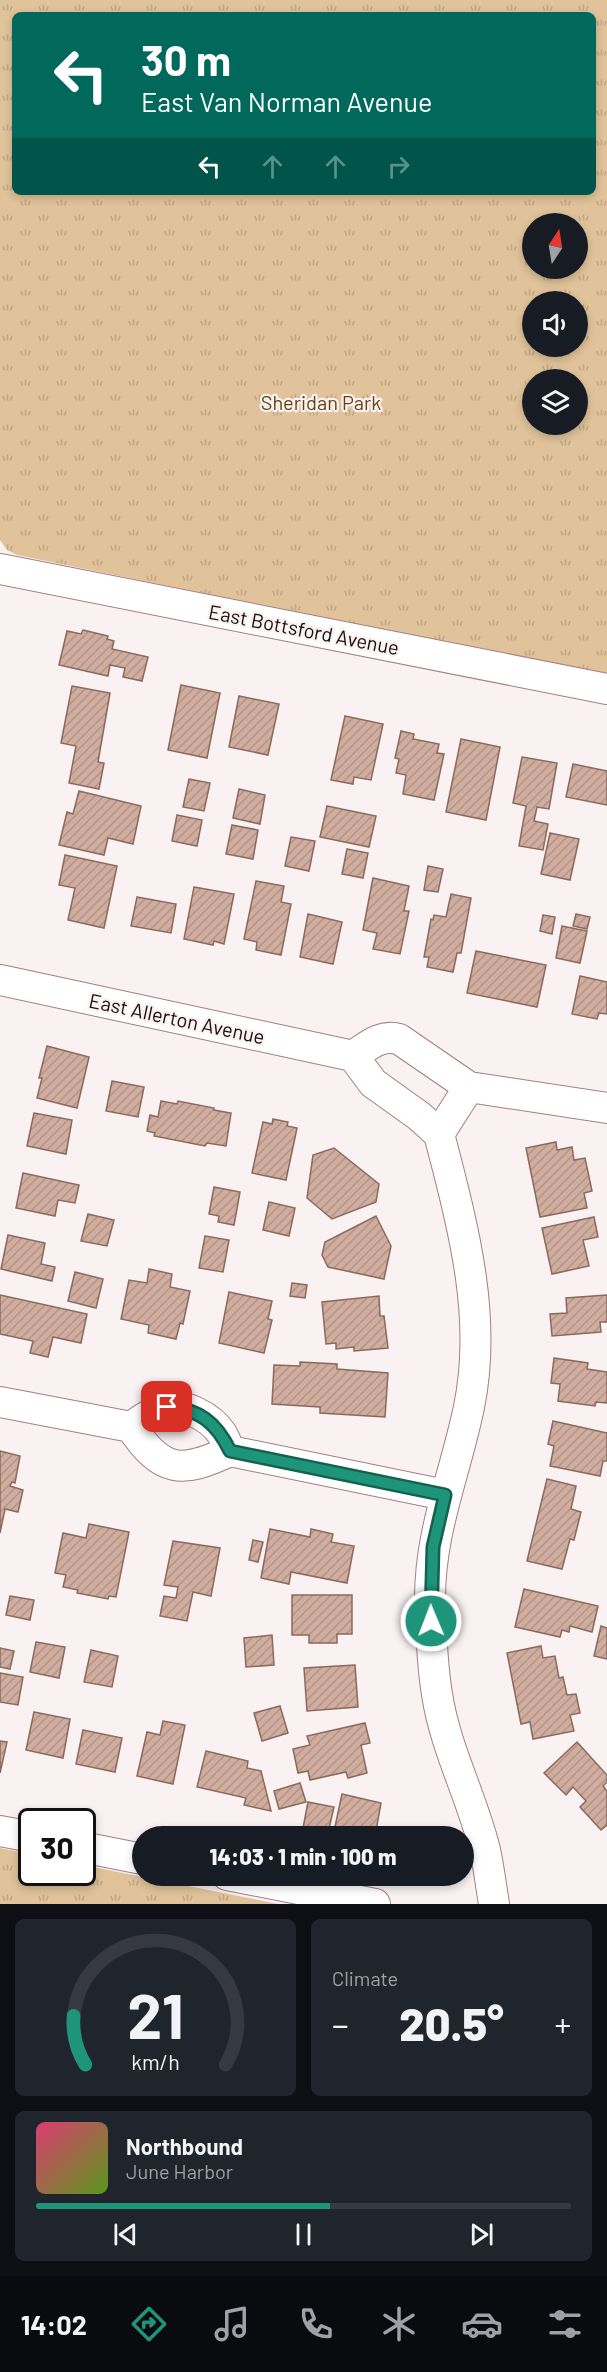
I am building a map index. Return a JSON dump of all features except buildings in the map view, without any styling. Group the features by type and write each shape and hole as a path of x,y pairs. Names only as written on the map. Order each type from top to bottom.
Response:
{"street":[{"name":"East Bottsford Avenue","path":"0,569 607,689"},
{"name":"East Allerton Avenue","path":"0,980 353,1056"},
{"path":"494,1904 484,1850 454,1761 437,1695 430,1600 433,1547 469,1406 474,1358 474,1297 466,1239 439,1134 419,1116 373,1083 353,1056 377,1040 392,1037 399,1039 469,1087 607,1107"},
{"path":"439,1134 469,1087"},
{"path":"0,1402 131,1427 153,1412 167,1407 186,1408 204,1417 221,1432 230,1451"},
{"path":"131,1427 146,1450 167,1465 190,1466 230,1451 445,1495"},
{"path":"0,1831 18,1834"},
{"path":"96,1850 132,1857"},
{"path":"283,1886 375,1904"}],"green space":[{"name":"Sheridan Park","path":"0,0 607,0 607,676 17,555 7,550 0,540"},
{"path":"0,1848 18,1851 18,1886 96,1886 96,1868 132,1875 132,1886 188,1886 278,1904 0,1904"}],"route":[{"path":"167,1407 186,1408 204,1417 221,1432 230,1451 445,1495 433,1547 431,1621"}]}
